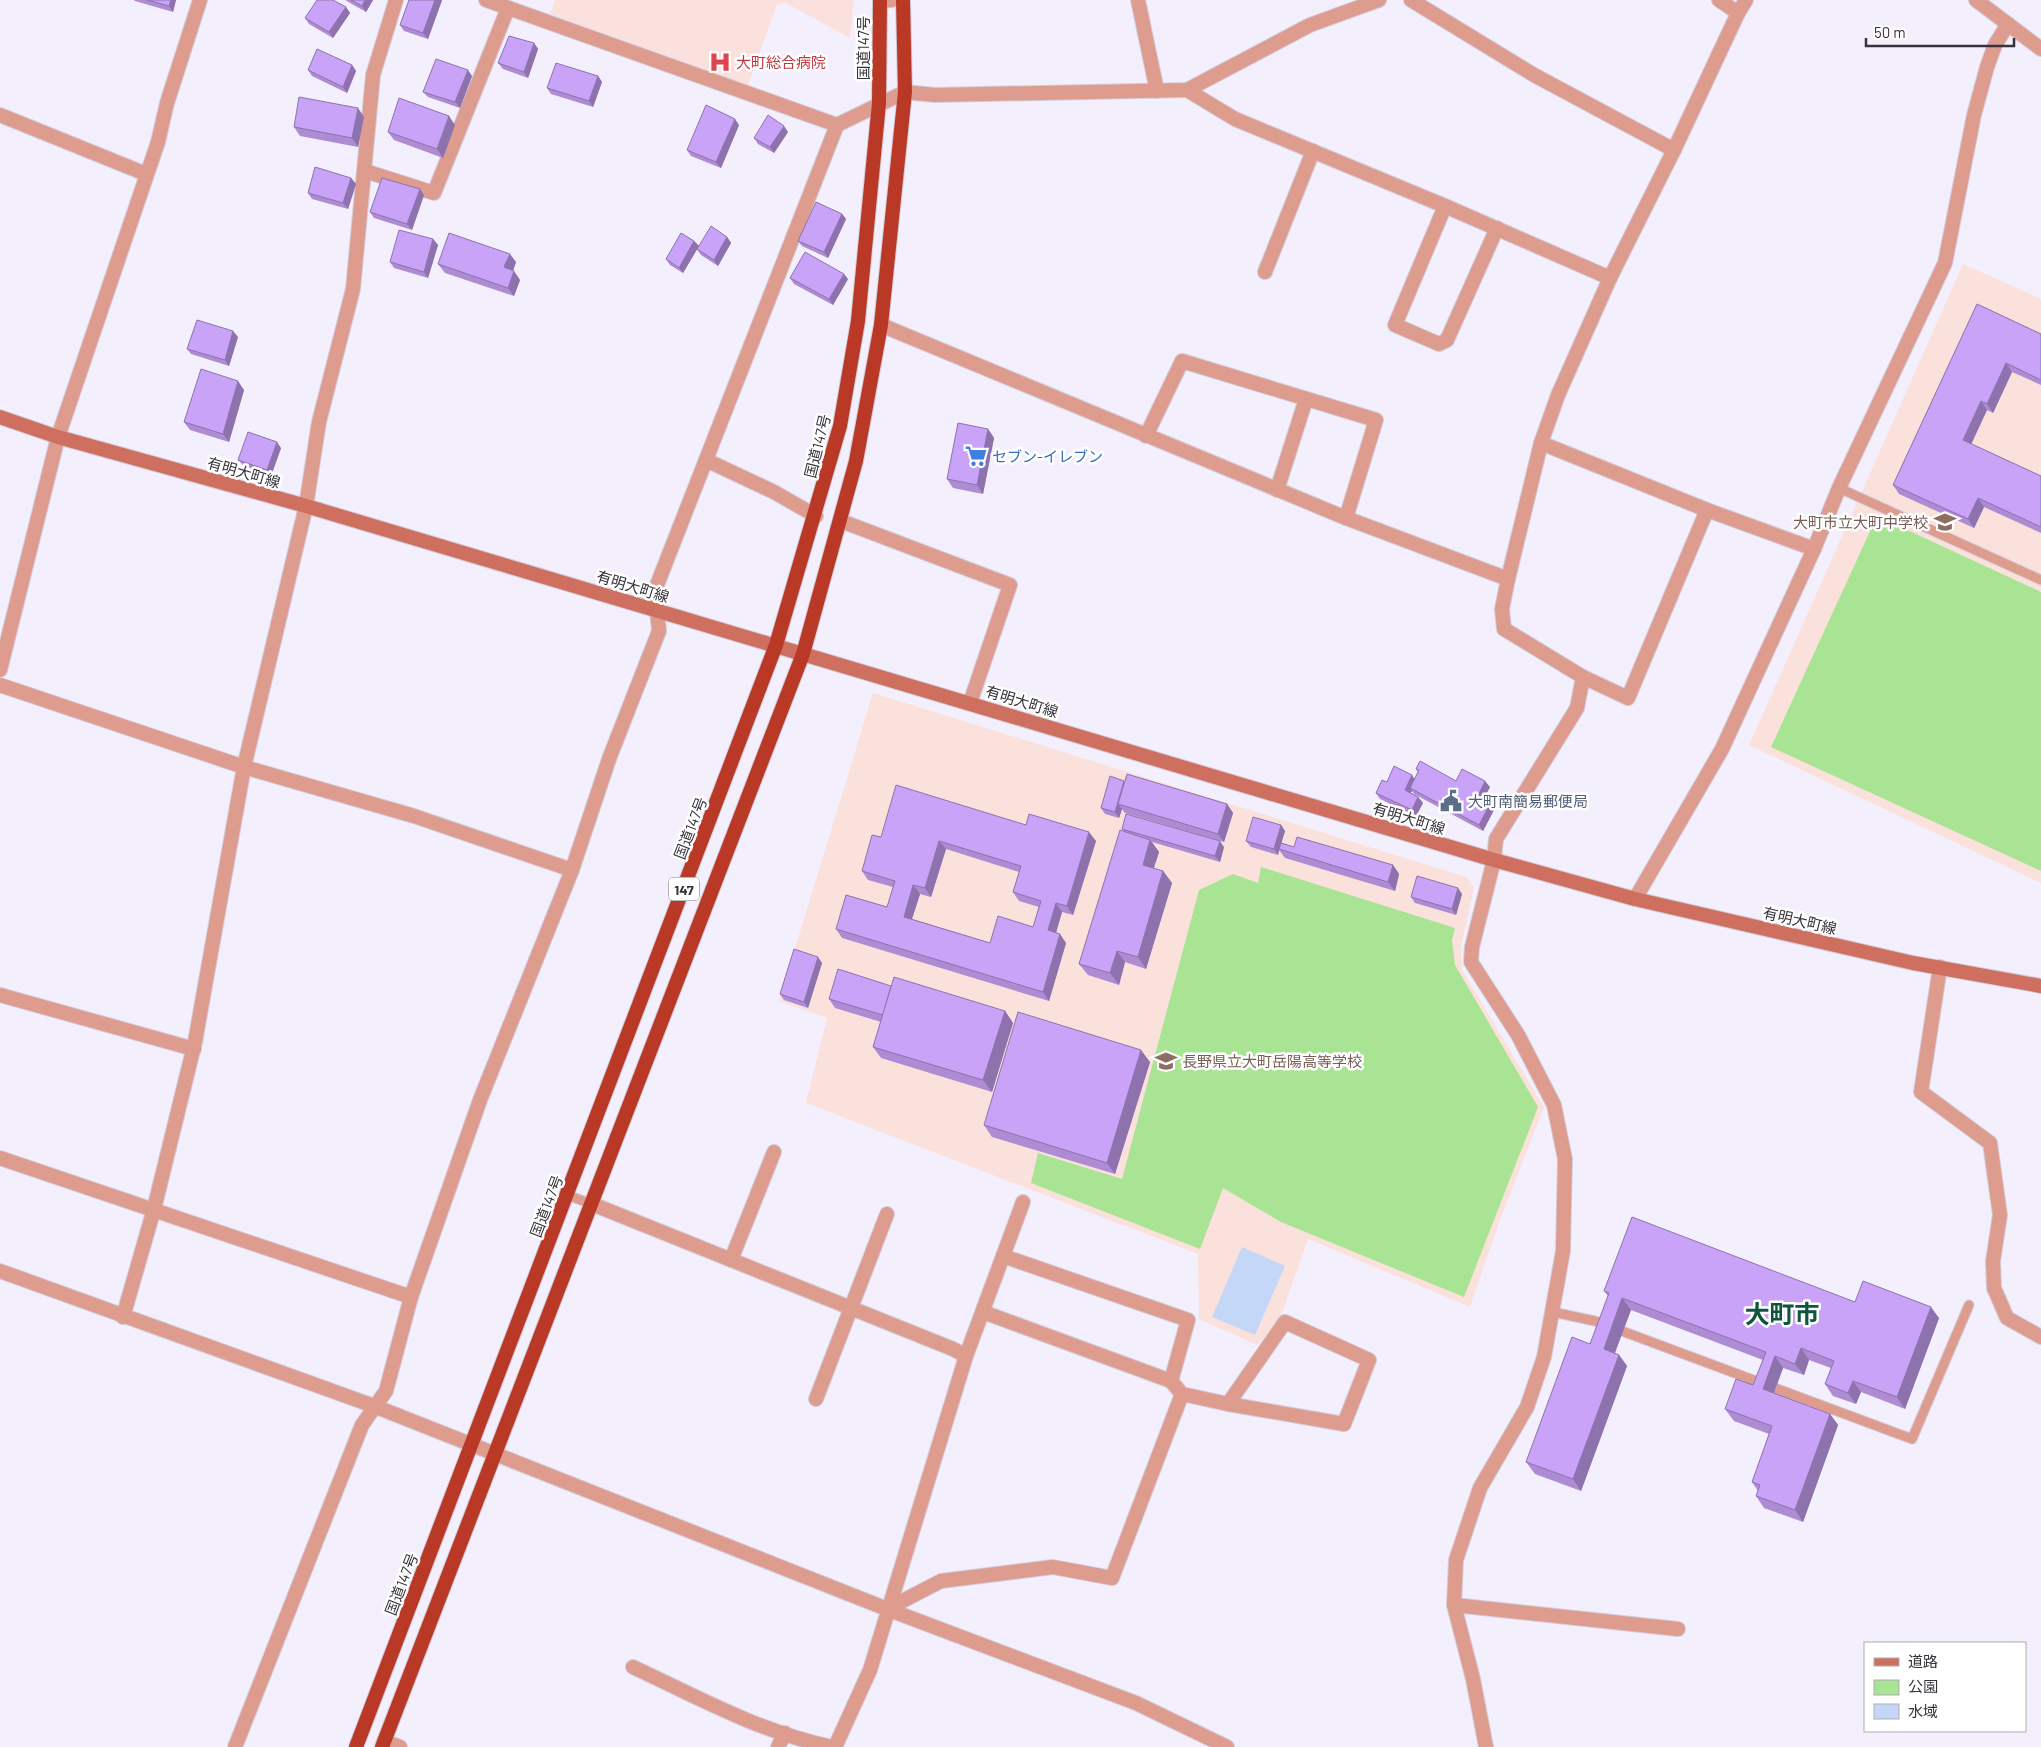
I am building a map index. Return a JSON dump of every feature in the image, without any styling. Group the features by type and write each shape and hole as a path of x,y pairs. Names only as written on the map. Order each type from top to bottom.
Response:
{"highway":[{"name":"国道147号","path":"356,1747 776,645 816,516 840,426 858,321 879,103 884,0"},
{"name":"147","path":"383,1744 802,654 841,522 856,461 881,325 905,92 903,0"}],"main road":[{"name":"有明大町線","path":"0,417 58,437 306,506 802,654 970,702 1494,860 1635,899 1913,963 1940,966 2041,986"}],"street":[{"path":"0,670 58,437 158,142 167,103 200,0"},
{"path":"123,1316 154,1209 194,1049 244,767 306,506 319,422 353,289 373,75 396,0"},
{"path":"486,0 837,125"},
{"path":"1138,0 1157,91"},
{"path":"235,1747 362,1425 386,1391 411,1297 480,1100 572,870 609,759 659,631 655,590 837,125 905,92 936,95 1187,90 1310,25 1379,0"},
{"path":"1411,0 1534,75 1674,150"},
{"path":"1719,0 1738,13"},
{"path":"1707,510 1628,698 1583,677 1504,629 1502,609 1508,580 1541,443 1558,395 1610,278 1746,0"},
{"path":"1976,0 2041,48"},
{"path":"365,171 434,193 508,8"},
{"path":"1635,899 1722,748 1814,549 1839,488 1945,263 1976,105 1995,45 2008,24"},
{"path":"1187,90 1235,118 1497,228 1610,278"},
{"path":"0,116 146,174"},
{"path":"1265,272 1314,151"},
{"path":"1445,206 1395,325 1439,344 1447,340 1497,228"},
{"path":"881,325 1277,490 1508,580"},
{"path":"1146,436 1182,361 1376,420 1346,518"},
{"path":"1277,490 1306,399"},
{"path":"1541,443 1707,510 1814,549"},
{"path":"706,460 774,492 816,516"},
{"path":"841,522 1010,585 970,702"},
{"path":"1486,1747 1473,1679 1454,1605 1456,1560 1477,1497 1527,1407 1544,1357 1563,1251 1565,1159 1554,1105 1518,1035 1471,962 1472,947 1494,860 1496,839 1577,708 1583,677"},
{"path":"0,686 244,767 414,816 572,870"},
{"path":"1940,966 1921,1092 1990,1143 2000,1215 1993,1261 1994,1288 2007,1318 2041,1337"},
{"path":"0,995 194,1049"},
{"path":"731,1260 774,1152"},
{"path":"0,1158 411,1297"},
{"path":"633,1667 731,1713 812,1743 833,1747 870,1670 887,1609 966,1356 1023,1202"},
{"path":"592,1204 852,1308 966,1356"},
{"path":"816,1400 887,1214"},
{"path":"1003,1256 1188,1320 1171,1381"},
{"path":"0,1271 374,1406 472,1444 887,1609 1136,1703 1227,1747"},
{"path":"983,1312 1171,1381 1182,1394 1228,1404 1344,1424 1369,1360 1285,1322 1228,1404"},
{"path":"887,1609 941,1581 1053,1567 1112,1578 1182,1394"},
{"path":"1454,1605 1678,1629"},
{"path":"778,1747 785,1733"},
{"path":"383,1744 400,1747"}],"lane":[{"path":"1839,488 2041,580"},
{"path":"567,1195 592,1204"},
{"path":"1553,1312 1595,1321 1912,1439 1969,1305"}],"shaded area":[{"name":"大町総合病院","path":"555,0 854,0 850,38 784,2 777,5 748,85 550,14"},
{"name":"大町市立大町中学校","path":"1963,264 2041,299 2041,883 1749,745"},
{"name":"長野県立大町岳陽高等学校","path":"873,693 1466,877 1474,887 1461,946 1462,970 1544,1107 1501,1217 1470,1307 1308,1239 1278,1325 1257,1345 1199,1319 1198,1254 806,1103 827,1018 779,1001"}],"green space":[{"path":"1877,516 2041,592 2041,871 1771,747"},
{"path":"1261,867 1455,928 1452,940 1455,965 1538,1107 1464,1297 1281,1222 1223,1188 1200,1249 1031,1183 1038,1153 1122,1179 1199,890 1233,874 1258,883"}],"water":[{"path":"1242,1247 1285,1266 1255,1335 1212,1317"}],"building":[{"path":"147,0 171,0 169,6"},
{"path":"317,0 333,0 346,7 329,32 305,18"},
{"path":"351,0 365,0 362,6"},
{"path":"409,0 435,0 423,33 400,25"},
{"path":"509,36 534,43 524,72 498,63"},
{"path":"317,49 352,65 343,87 308,70"},
{"path":"436,59 468,70 455,102 423,92"},
{"path":"556,63 598,76 589,101 547,88"},
{"path":"299,97 358,108 352,138 294,127"},
{"path":"399,98 449,116 437,149 388,132"},
{"path":"706,105 735,119 716,162 687,150"},
{"path":"768,115 784,126 770,147 754,138"},
{"path":"315,167 351,178 343,203 308,193"},
{"path":"382,178 420,189 407,224 370,212"},
{"path":"816,202 842,214 824,252 798,241"},
{"path":"711,226 727,237 714,260 697,249"},
{"path":"399,230 433,239 424,272 390,262"},
{"path":"449,233 510,254 504,267 514,271 508,288 438,264"},
{"path":"681,233 694,241 679,268 666,259"},
{"path":"805,252 844,274 829,299 790,278"},
{"path":"1977,304 2041,334 2041,380 2006,363 1987,404 1981,401 1963,440 2041,476 2041,527 1978,498 1968,519 1893,485"},
{"path":"197,320 233,331 225,360 187,349"},
{"path":"201,369 238,381 223,434 184,422"},
{"path":"958,423 988,429 977,485 947,479"},
{"path":"248,432 277,442 267,470 238,460"},
{"path":"1420,761 1456,781 1462,769 1485,781 1478,796 1491,802 1479,825 1410,788 1419,770 1416,769"},
{"path":"1394,766 1412,775 1405,790 1418,797 1412,810 1376,793 1382,780 1387,782"},
{"path":"1127,774 1227,804 1218,834 1118,804"},
{"path":"1110,776 1124,781 1115,812 1101,808"},
{"path":"896,785 1026,825 1029,814 1089,832 1067,906 1056,903 1048,930 1060,934 1043,992 836,929 846,895 887,907 895,881 862,871 872,835 881,837","holes":["939,841 1021,866 1013,892 1041,901 1033,927 998,916 990,943 904,917 913,885 925,888"]},
{"path":"1126,814 1220,841 1215,856 1122,829"},
{"path":"1253,817 1281,825 1274,849 1246,841"},
{"path":"1120,830 1150,840 1143,865 1163,871 1138,957 1117,951 1110,973 1079,964"},
{"path":"1297,837 1393,865 1388,882 1279,849 1281,843 1294,847"},
{"path":"1417,876 1458,888 1452,909 1411,897"},
{"path":"794,949 818,957 804,1002 780,994"},
{"path":"838,969 891,986 883,1015 829,999"},
{"path":"894,977 1005,1011 983,1080 873,1047"},
{"path":"1018,1012 1141,1050 1107,1163 984,1125"},
{"path":"1632,1217 1855,1302 1863,1281 1931,1307 1897,1397 1853,1381 1848,1393 1825,1384 1834,1361 1801,1348 1795,1364 1775,1356 1763,1389 1830,1414 1795,1510 1756,1496 1760,1485 1752,1482 1772,1426 1725,1409 1736,1379 1753,1385 1766,1352 1622,1298 1604,1349 1619,1355 1573,1479 1526,1462 1572,1337 1590,1344 1609,1293 1604,1291"}],"place":[{"name":"大町総合病院","path":"720,62"},
{"name":"セブン-イレブン","path":"976,456"},
{"name":"大町市立大町中学校","path":"1945,522"},
{"name":"大町南簡易郵便局","path":"1451,801"},
{"name":"長野県立大町岳陽高等学校","path":"1166,1061"}],"district":[{"name":"大町市","path":"1782,1313"}]}
